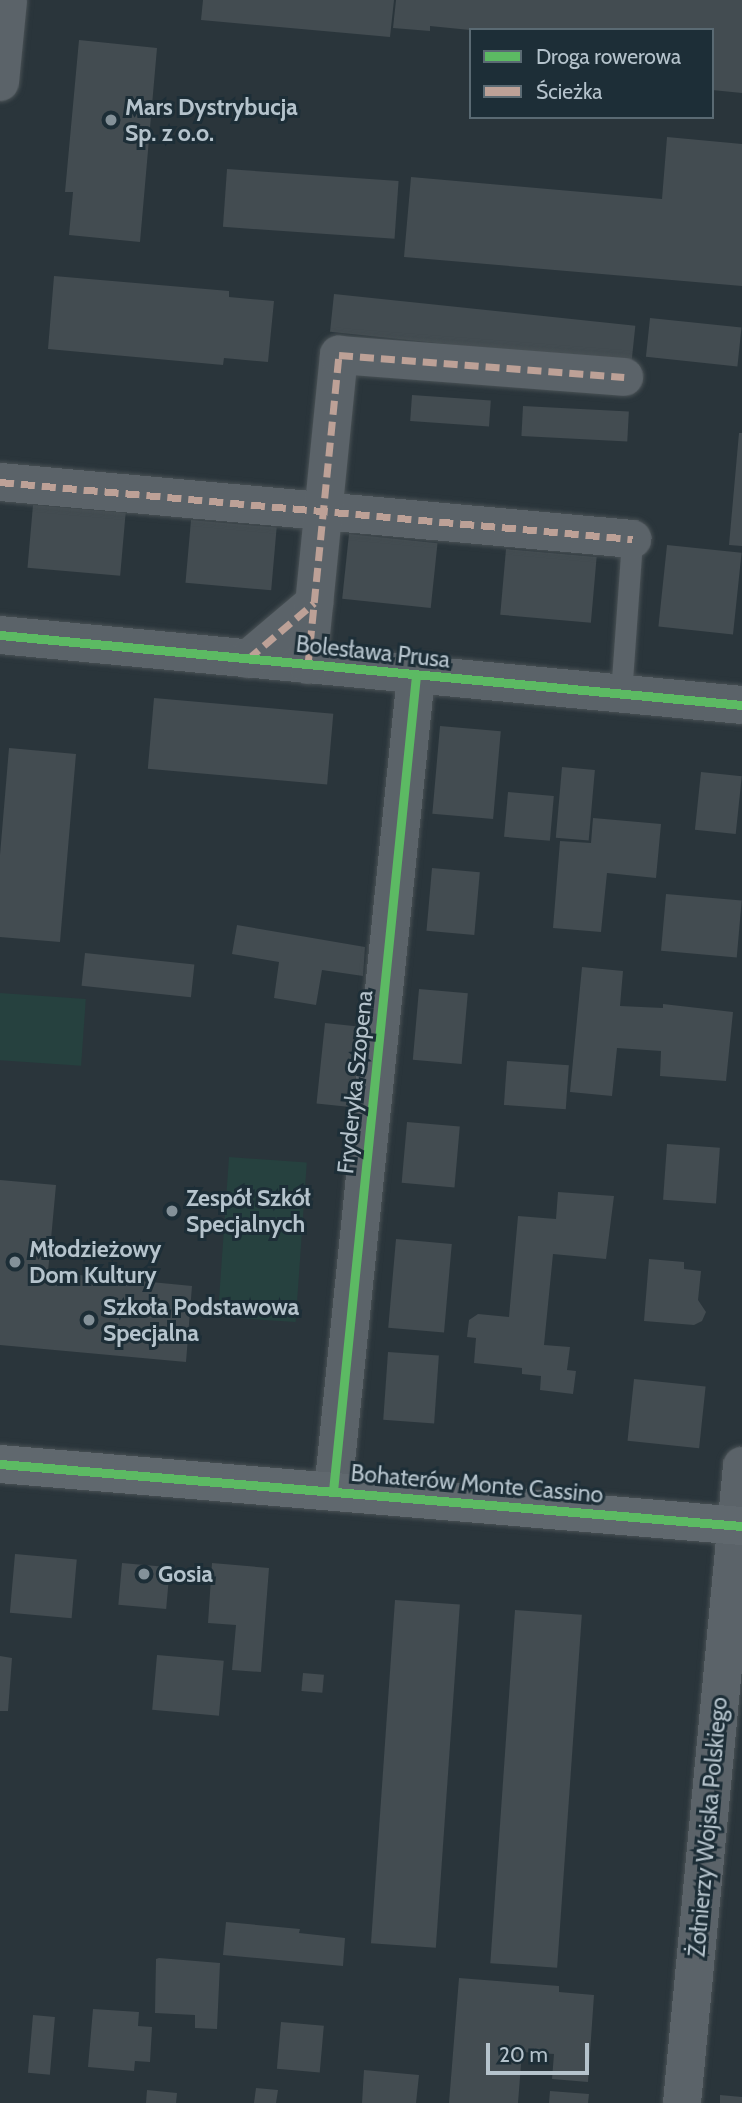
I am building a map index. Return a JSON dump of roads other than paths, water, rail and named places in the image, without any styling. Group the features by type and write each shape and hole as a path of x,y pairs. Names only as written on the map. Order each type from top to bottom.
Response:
{"street":[{"path":"0,82 8,0"},
{"path":"308,665 339,355 624,377"},
{"path":"0,482 632,539"},
{"path":"248,659 314,603"},
{"name":"Bolesława Prusa","path":"0,635 416,677 742,705"},
{"name":"Fryderyka Szopena","path":"333,1491 416,677"},
{"name":"Bohaterów Monte Cassino","path":"0,1464 739,1526"},
{"name":"Żołnierzy Wojska Polskiego","path":"682,2103 739,1526 742,1466"}],"lane":[{"path":"621,694 632,539"}],"place":[{"name":"Mars Dystrybucja Sp. z o.o.","path":"111,120"},
{"name":"Zespół Szkół Specjalnych","path":"172,1211"},
{"name":"Młodzieżowy Dom Kultury","path":"15,1262"},
{"name":"Szkoła Podstawowa Specjalna","path":"89,1320"},
{"name":"Gosia","path":"144,1574"}]}
